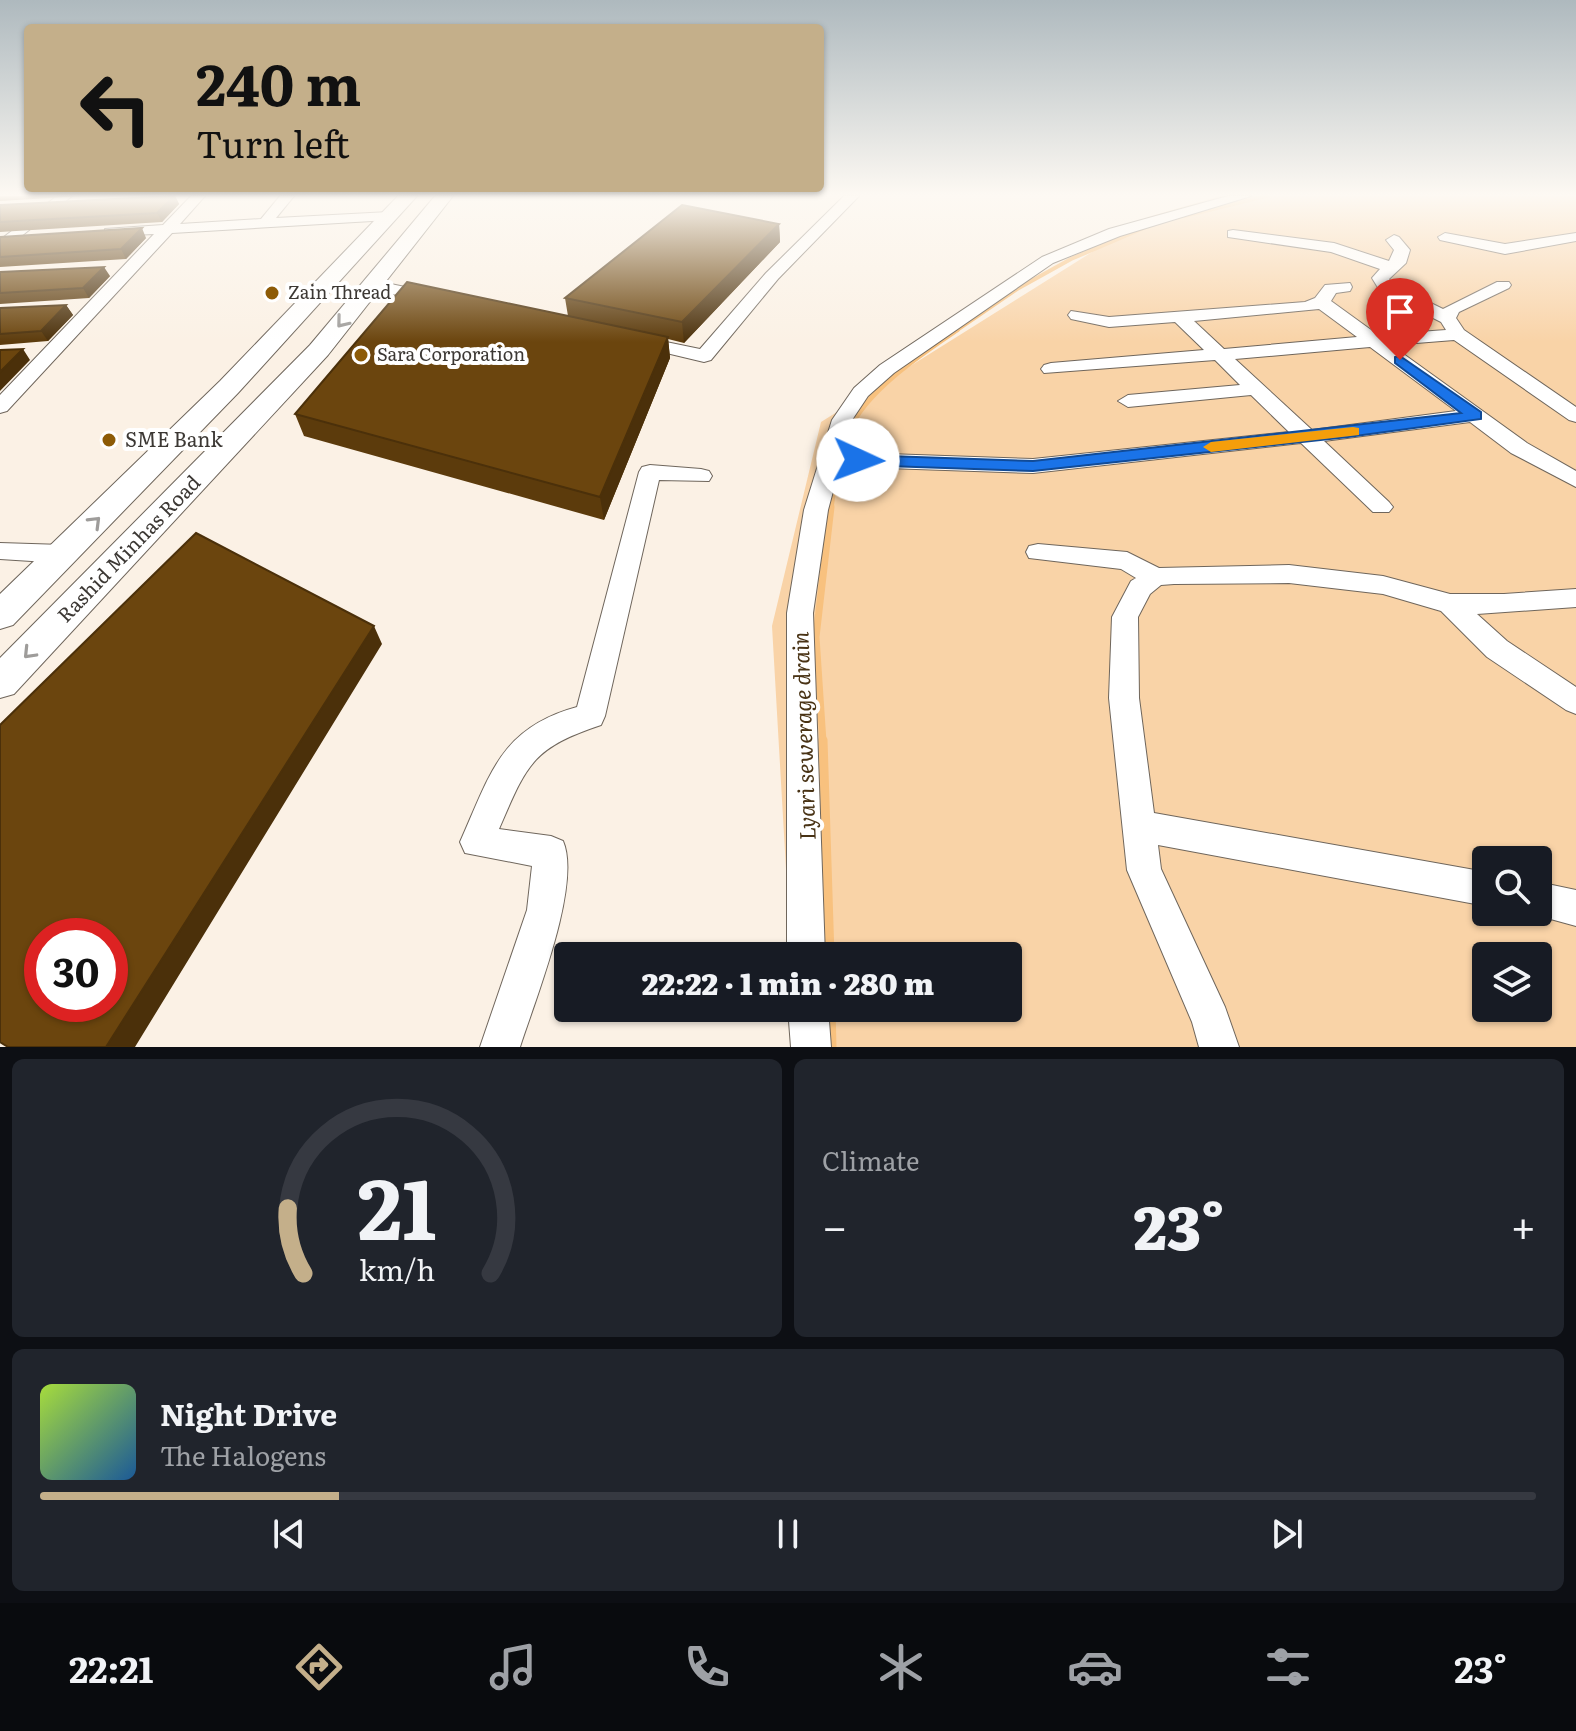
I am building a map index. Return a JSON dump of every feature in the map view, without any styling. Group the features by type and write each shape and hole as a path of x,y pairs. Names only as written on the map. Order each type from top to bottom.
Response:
{"main road":[{"name":"Rashid Minhas Road","path":"0,616 229,387 362,245"},
{"name":"Rashid Minhas Road","path":"0,683 319,350 404,245"}],"street":[{"path":"2,404 152,245"},
{"path":"614,336 704,356 772,276 803,245"},
{"path":"806,942 800,613 816,510 842,420 861,392 887,369 1001,292 1017,276 1085,245"},
{"path":"1311,245 1334,248 1390,267"},
{"path":"1398,245 1402,250 1400,260 1380,278 1386,287 1447,318 1458,334 1576,416"},
{"path":"1484,245 1505,249 1529,245"},
{"path":"102,269 131,267"},
{"path":"372,285 448,301"},
{"path":"1447,318 1452,309 1503,285"},
{"path":"1077,315 1109,322 1308,307 1321,302 1331,289 1344,287"},
{"path":"1321,302 1519,448 1576,480"},
{"path":"63,308 95,306"},
{"path":"1180,317 1381,507"},
{"path":"1051,369 1458,334"},
{"path":"27,351 54,349"},
{"path":"1128,401 1257,389"},
{"path":"858,460 1033,466 1308,437 1475,415"},
{"path":"500,1047 545,910 551,852 477,842 514,761 536,735 562,722 590,716 650,472 701,476"},
{"path":"0,551 63,554"},
{"path":"1038,552 1127,561 1155,577 1289,574 1383,585 1450,604 1504,604 1576,598"},
{"path":"1155,577 1140,588 1125,617 1124,698 1144,870 1211,1021 1219,1047"},
{"path":"1450,604 1497,649 1576,702"},
{"path":"1139,826 1472,886"},
{"path":"1552,903 1576,908"},
{"path":"809,1022 811,1047"}],"shaded area":[{"path":"1104,245 1576,245 1576,1047 796,1047 795,1022 1022,1022 1022,942 790,942 772,626 821,422"}],"building":[{"path":"0,245 125,245 121,249 0,257"},
{"path":"632,245 758,245 682,322 565,298"},
{"path":"104,267 83,288 0,293 0,272"},
{"path":"407,282 668,337 600,497 295,414"},
{"path":"66,305 41,331 0,334 0,308"},
{"path":"23,349 0,372 0,350"},
{"path":"196,533 374,626 128,1012 128,918 24,918 24,1022 122,1022 106,1047 8,1047 0,1042 0,725"}],"waterway":[{"name":"Lyari sewerage drain","path":"954,332 1017,289 1104,245"},
{"name":"Lyari sewerage drain","path":"831,509 843,450 857,416 896,374 957,330"},
{"name":"Lyari sewerage drain","path":"823,742 816,637 831,507"},
{"name":"Lyari sewerage drain","path":"823,740 830,942"},
{"name":"Lyari sewerage drain","path":"831,1022 832,1047"}],"slow traffic":[{"path":"1211,447 1353,432"}],"place":[{"name":"Zain Thread","path":"272,293"},
{"name":"Sara Corporation","path":"361,355"},
{"name":"SME Bank","path":"109,440"}],"route":[{"path":"858,460 1033,466 1475,415 1400,360"}]}
